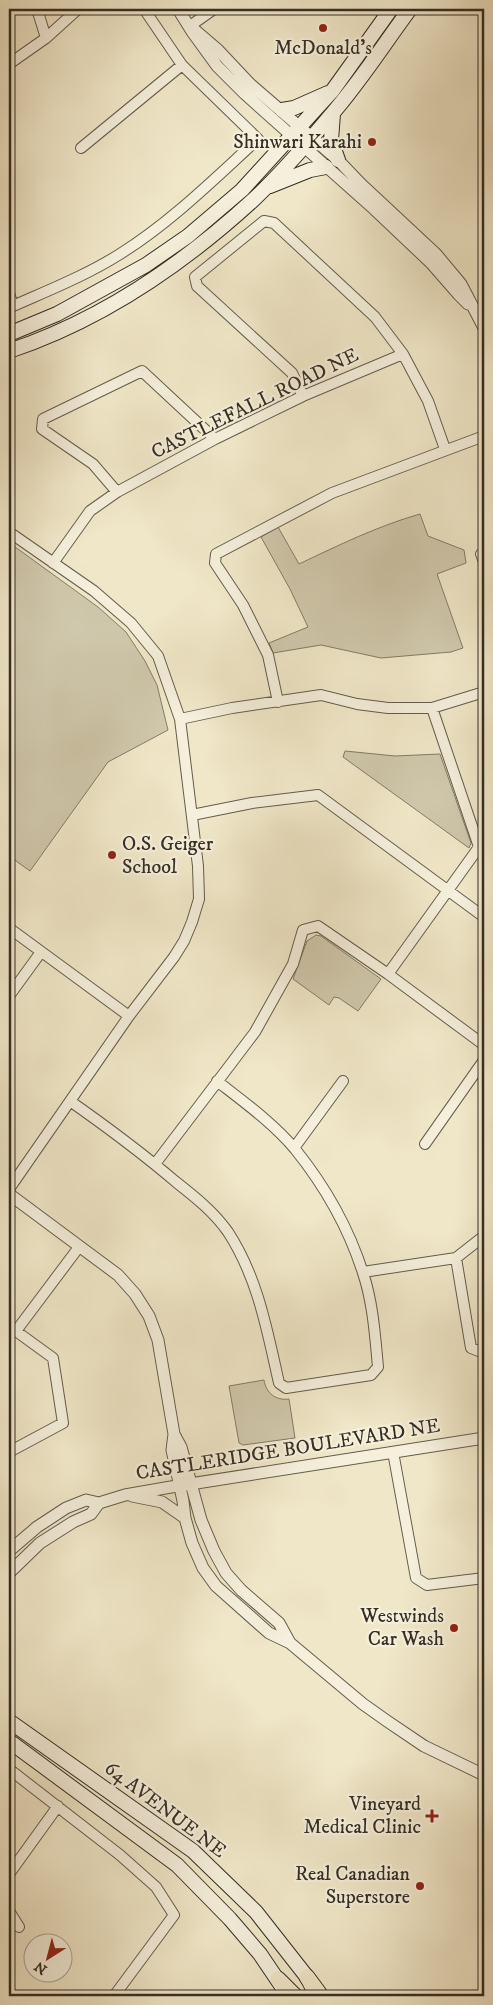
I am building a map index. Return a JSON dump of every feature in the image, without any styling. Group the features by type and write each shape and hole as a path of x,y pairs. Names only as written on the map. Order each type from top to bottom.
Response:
{"main road":[{"path":"9,351 63,329 111,305 152,280 195,249 267,187 333,114 410,9"},
{"path":"9,334 57,314 146,265 188,236 242,190 297,132 333,90 389,10"},
{"path":"282,110 294,108 333,90"},
{"path":"333,114 331,140 338,160"},
{"path":"267,187 310,170 326,167"},
{"name":"64 AVENUE NE","path":"9,1721 193,1851 256,1912 307,1977 316,1996"},
{"name":"64 AVENUE NE","path":"9,1741 177,1865 230,1919 260,1954 278,1979 287,1996"},
{"path":"307,1977 321,1996"},
{"path":"278,1979 295,1996"}],"street":[{"path":"37,9 46,38"},
{"path":"9,64 46,38 78,9"},
{"path":"9,293 13,306 119,254 177,213 258,139 182,65 144,9"},
{"path":"178,9 217,66 245,94 308,141 338,160 436,254 461,284 484,328"},
{"path":"190,26 214,9"},
{"path":"190,26 218,50 250,84 282,110 297,132"},
{"path":"81,148 182,65"},
{"path":"308,141 326,167 431,263 473,308"},
{"path":"303,396 292,373 197,286 195,277 264,221 274,223 375,317 403,354 428,401 445,450"},
{"name":"CASTLEFALL ROAD NE","path":"53,563 90,511 117,492 215,439 303,396 403,354"},
{"path":"117,492 93,464 42,429 43,419 142,371 215,439"},
{"path":"278,702 268,655 243,605 214,563 216,554 332,493 484,436"},
{"path":"9,532 94,591 137,629 158,656 180,719 198,866 199,900 184,941 174,957 129,1016 9,1189"},
{"path":"180,719 232,708 321,695 388,708 432,708 484,692"},
{"path":"388,974 479,847 432,708"},
{"path":"192,815 252,803 318,795 484,917"},
{"path":"155,1164 255,1032 293,964 303,930 318,926 388,974 484,1045"},
{"path":"9,928 129,1016"},
{"path":"9,996 41,952"},
{"path":"425,1144 484,1060"},
{"path":"70,1101 155,1164 207,1208 228,1232 261,1302 279,1383 286,1388 371,1375 378,1367 374,1324 363,1272 351,1241 334,1209 294,1148 258,1113 217,1081"},
{"path":"294,1148 343,1081"},
{"path":"9,1194 118,1275 135,1294 149,1316 158,1340 174,1434 172,1450 185,1518 192,1543 203,1568 216,1586 269,1633 290,1643 363,1704 424,1746 484,1775"},
{"path":"363,1272 456,1258 484,1236"},
{"path":"9,1452 62,1423 53,1358 12,1329 78,1247"},
{"path":"456,1258 471,1348 484,1353"},
{"path":"174,1434 181,1447 201,1520 214,1552 226,1573 241,1590 279,1623 290,1643"},
{"name":"CASTLERIDGE BOULEVARD NE","path":"9,1551 37,1527 66,1508 86,1500 99,1503 125,1495 180,1485 484,1438"},
{"path":"393,1452 416,1578 427,1585 484,1578"},
{"path":"125,1495 162,1502 185,1518"},
{"name":"CASTLERIDGE BOULEVARD NE","path":"9,1573 40,1543 73,1522 91,1514 99,1503"},
{"path":"9,1769 120,1855 156,1887 174,1915 114,1996"},
{"path":"9,1874 58,1806"},
{"path":"9,1911 19,1927"}],"shaded area":[{"path":"420,514 428,536 464,550 466,563 437,574 463,648 451,652 381,658 321,645 273,653 269,643 308,627 290,589 261,537 278,527 299,564 374,530"},
{"path":"11,544 98,607 126,632 145,661 157,685 168,730 108,762 30,871 9,856 9,546"},
{"path":"345,751 395,756 440,754 471,843 469,848 343,757"},
{"path":"316,935 321,936 381,979 358,1011 339,998 334,997 329,1005 293,979 307,941"},
{"path":"264,1380 267,1389 272,1395 280,1399 289,1399 295,1438 243,1445 239,1443 229,1386"}],"place":[{"name":"McDonald's","path":"323,28"},
{"name":"Shinwari Karahi","path":"372,142"},
{"name":"O.S. Geiger School","path":"112,855"},
{"name":"Westwinds Car Wash","path":"454,1628"},
{"name":"Vineyard Medical Clinic","path":"432,1816"},
{"name":"Real Canadian Superstore","path":"420,1886"}]}
